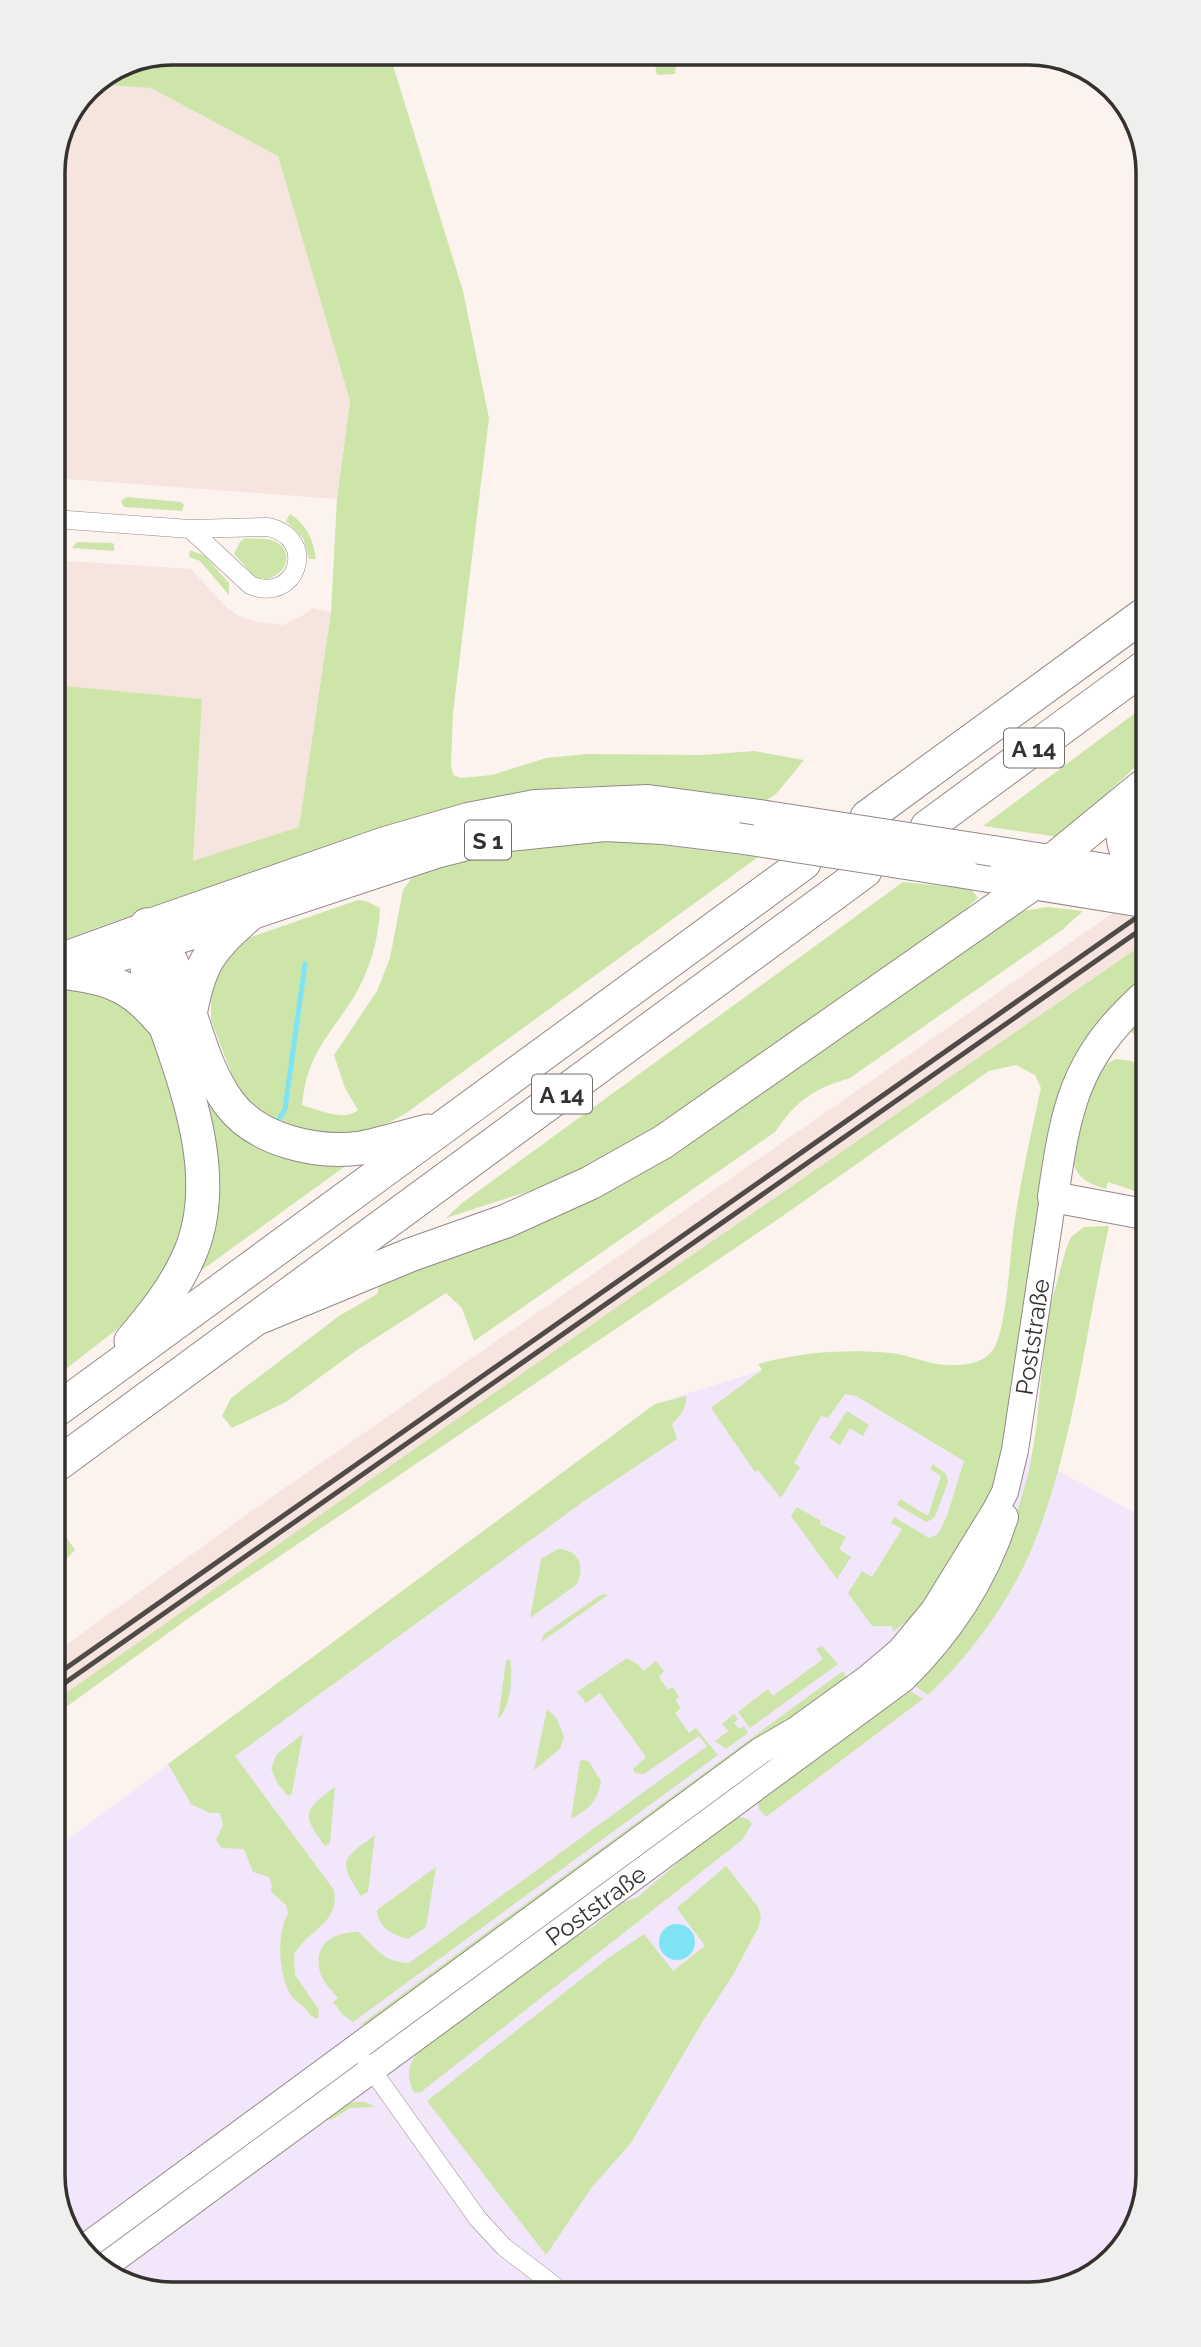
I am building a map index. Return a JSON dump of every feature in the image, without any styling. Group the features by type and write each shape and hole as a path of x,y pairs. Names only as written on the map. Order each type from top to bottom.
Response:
{"highway":[{"name":"A 14","path":"867,817 1136,620"},
{"name":"A 14","path":"927,827 1136,673"},
{"path":"260,1317 410,1255 506,1221 590,1183 663,1142 1042,872 1136,793"},
{"path":"1131,873 1122,838 1124,822 1136,799"},
{"name":"A 14","path":"65,1404 804,863"},
{"name":"A 14","path":"65,1459 865,872"},
{"path":"97,1381 153,1314 189,1256 200,1219 203,1187 178,1020 203,965 227,933 249,915"},
{"path":"151,939 144,964 204,1057 231,1106 270,1135 298,1146 326,1150 361,1148 444,1126"},
{"path":"65,972 97,977 129,990 178,1020"}],"main road":[{"name":"S 1","path":"151,939 385,842 468,818 535,805 648,800 993,851 1092,894 1131,873"},
{"name":"S 1","path":"151,939 249,915 436,853 499,837 605,826 663,829 737,838 964,873 1131,873"},
{"path":"1136,1004 1105,1035 1088,1060 1067,1114 1053,1197 1136,1213"}],"street":[{"path":"65,520 190,529 268,527 278,530 294,543 297,553 295,573 280,587 259,589 250,586 190,529"},
{"name":"S 1","path":"65,970 151,939"},
{"name":"Poststraße","path":"110,2262 902,1679 951,1625 987,1566 1005,1517 1053,1197"},
{"name":"Poststraße","path":"90,2244 760,1751 796,1730 888,1662 934,1610 995,1511 1009,1478"},
{"path":"356,2049 478,2219 504,2247 550,2282"}],"shaded area":[{"path":"109,85 151,88 278,156 350,401 337,499 65,479 65,165 73,131 83,112"},
{"path":"65,561 191,569 228,609 257,622 283,625 312,608 331,612 299,827 193,862 202,699 65,686"},
{"path":"1136,897 1136,949 989,1050 784,1215 197,1612 65,1708 65,1646 256,1508"},
{"path":"762,1370 832,1391 859,1385 999,1438 1136,1513 1136,2175 1133,2203 1118,2235 1100,2256 1083,2268 1050,2280 1029,2282 165,2282 137,2277 112,2264 91,2246 83,2235 67,2196 65,1841 655,1404"}],"green space":[{"path":"172,65 393,65 463,291 489,418 453,713 453,775 461,778 492,775 546,758 588,754 702,755 754,751 804,760 767,803 669,790 596,786 497,797 424,815 65,940 65,686 202,699 193,861 299,827 331,612 337,499 350,401 278,156 151,88 109,85 131,73"},
{"path":"656,65 676,65 675,74 656,73"},
{"path":"127,497 181,502 184,505 182,511 124,507 121,501"},
{"path":"290,514 308,533 316,559 309,559 303,538 286,521"},
{"path":"245,538 271,540 282,546 286,552 285,566 274,576 257,579 234,554"},
{"path":"77,542 112,543 114,551 72,548"},
{"path":"190,550 205,556 229,583 229,595 200,561 189,557"},
{"path":"1136,712 1136,766 1059,837 983,826"},
{"path":"626,841 758,857 405,1114 386,1124 356,1133 322,1137 289,1130 246,1101 235,1083 211,1020 211,989 215,976 231,954 248,938 358,900 380,908 378,932 368,967 358,990 313,1060 302,1105 331,1114 346,1115 358,1110 345,1088 334,1055 377,991 390,958 403,890 414,875 494,853 557,843"},
{"path":"903,882 971,889 978,898 954,919 664,1123 615,1153 557,1182 446,1218 462,1203"},
{"path":"1048,907 1083,911 1062,930 850,1078 807,1097 775,1132 474,1341 462,1308 446,1293 357,1350 286,1402 232,1428 222,1416 231,1398 339,1316 377,1294 379,1286 425,1265 999,923 1022,911"},
{"path":"1136,949 1136,987 1106,1014 1078,1054 1003,1450 989,1503 931,1593 915,1614 893,1632 892,1626 872,1626 848,1593 862,1571 872,1577 902,1529 891,1523 894,1517 929,1538 938,1534 947,1516 964,1461 856,1396 845,1394 828,1418 821,1416 794,1463 800,1467 781,1498 758,1470 755,1472 711,1408 762,1370 758,1364 774,1360 824,1352 874,1352 898,1354 941,1365 955,1365 981,1360 991,1352 1002,1321 1017,1208 1041,1088 1035,1075 1016,1065 989,1071 784,1215 197,1612 65,1708 65,1694 640,1291"},
{"path":"98,988 149,1021 191,1165 182,1249 130,1319 65,1370 65,992"},
{"path":"166,990 216,1102 358,1157 184,1283 196,1262"},
{"path":"1136,1022 1136,1037 1128,1028"},
{"path":"1116,1059 1136,1064 1136,1191 1108,1182 1106,1189 1097,1186 1084,1179 1075,1168 1076,1136 1088,1096 1096,1077 1107,1064"},
{"path":"1109,1226 1071,1420 1051,1496 1038,1533 1018,1578 992,1620 962,1659 928,1695 912,1684 1010,1537 1029,1471 1036,1430 1047,1318 1066,1249 1071,1237 1084,1227"},
{"path":"686,1396 684,1408 672,1424 677,1439 584,1501 235,1756 334,1890 335,1901 328,1918 294,1954 295,1975 319,2010 318,2019 314,2017 293,1998 284,1979 280,1944 288,1913 286,1905 271,1892 269,1877 253,1872 244,1849 222,1848 216,1840 223,1825 220,1813 210,1813 191,1804 168,1764 655,1404"},
{"path":"847,1411 869,1425 863,1436 850,1428 840,1445 829,1438"},
{"path":"933,1464 946,1474 948,1482 935,1517 927,1522 897,1505 900,1499 928,1516 941,1476 930,1469"},
{"path":"797,1507 821,1521 820,1524 846,1537 839,1549 851,1557 837,1579 791,1516"},
{"path":"65,1538 75,1550 65,1560"},
{"path":"558,1549 571,1552 578,1560 580,1571 577,1584 530,1618 541,1559"},
{"path":"602,1594 608,1595 541,1642 544,1634"},
{"path":"822,1646 838,1664 750,1728 738,1712 768,1689 773,1696 823,1659 816,1649"},
{"path":"627,1658 639,1665 643,1671 656,1661 664,1671 659,1677 668,1690 673,1687 679,1697 675,1700 681,1708 675,1713 689,1733 696,1728 718,1755 353,2022 343,2015 333,2002 338,1998 324,1981 319,1965 321,1949 332,1938 358,1932 385,1957 409,1963 707,1746 699,1736 644,1774 635,1773 633,1769 646,1757 600,1693 586,1703 577,1692"},
{"path":"510,1659 510,1691 506,1707 498,1719 506,1661"},
{"path":"843,1671 846,1678 368,2024 360,2025"},
{"path":"907,1689 923,1699 766,1817 759,1809 757,1801"},
{"path":"547,1709 557,1719 564,1737 560,1749 534,1770"},
{"path":"734,1714 738,1719 734,1723 739,1729 744,1726 748,1733 726,1749 715,1741 728,1731 722,1724"},
{"path":"303,1734 292,1793 288,1796 277,1783 271,1768 277,1754"},
{"path":"580,1761 589,1762 601,1781 600,1788 591,1804 571,1819"},
{"path":"335,1787 330,1843 325,1846 312,1827 309,1813 317,1801"},
{"path":"741,1817 752,1824 742,1840 421,2092 414,2093 409,2071 418,2051 558,1947 594,1926 622,1903 638,1897 729,1819"},
{"path":"375,1835 368,1892 361,1896 349,1875 347,1861 355,1850"},
{"path":"726,1866 758,1907 761,1917 758,1928 733,1975 631,2143 592,2187 546,2255 427,2101 607,1959 644,1934 673,1971 705,1946 677,1908"},
{"path":"436,1867 426,1927 408,1939 383,1926 377,1910"},
{"path":"365,2102 375,2107 350,2108 331,2120 327,2116 343,2105"}],"water":[{"path":"677,1924 689,1930 695,1942 689,1954 677,1960 665,1954 659,1942 665,1930"}],"waterway":[{"path":"279,1119 285,1109 305,964"}],"railway":[{"path":"65,1669 1136,918"},
{"path":"65,1683 1136,933"}]}
